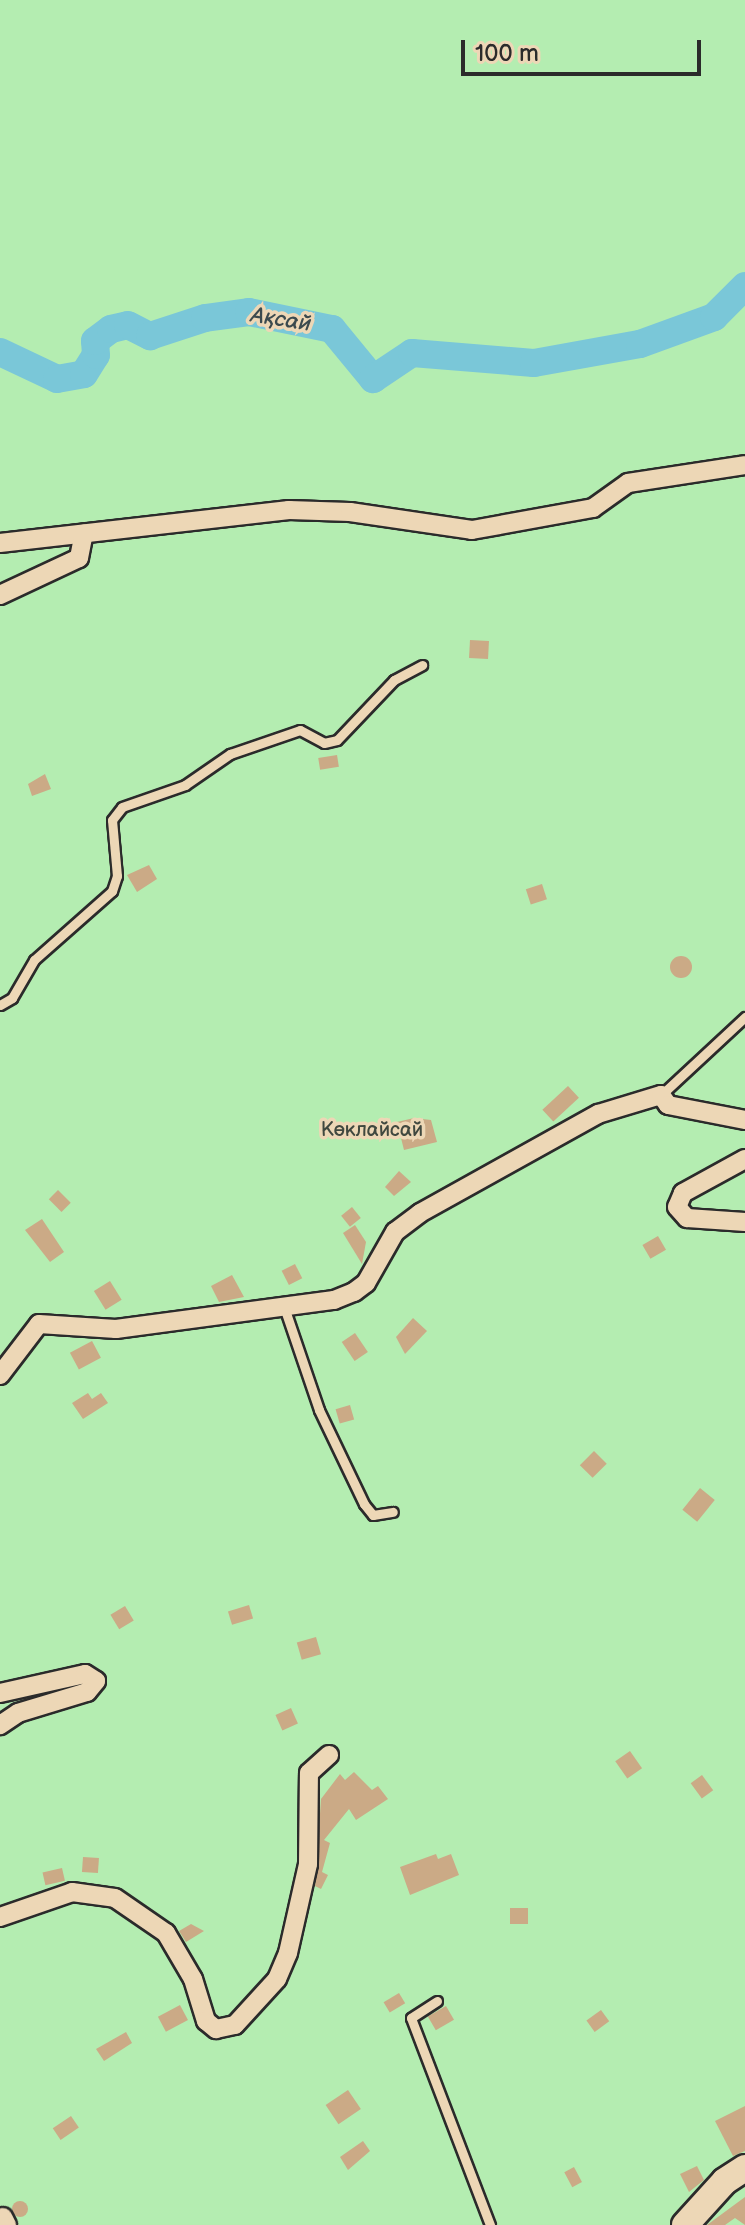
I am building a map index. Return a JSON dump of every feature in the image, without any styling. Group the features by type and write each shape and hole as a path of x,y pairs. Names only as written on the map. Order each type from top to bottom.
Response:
{"street":[{"path":"0,543 289,510 350,512 472,530 593,508 628,483 745,465"},
{"path":"0,595 79,558 84,533"},
{"path":"0,1375 39,1324 116,1329 283,1304 334,1300 354,1292 366,1283 395,1232 420,1213 598,1114 661,1095 668,1105 745,1120"},
{"path":"745,1159 683,1193 677,1207 687,1218 745,1222"},
{"path":"0,1693 85,1674 96,1681 87,1692 18,1713 0,1725"},
{"path":"0,1917 72,1892 115,1898 166,1933 187,1967 206,2021 216,2029 235,2025 277,1979 288,1953 308,1864 309,1773 329,1755"},
{"path":"685,2225 725,2181 745,2168"}],"lane":[{"path":"0,1005 18,991 34,960 112,891 117,876 112,820 122,807 185,785 230,754 300,730 324,743 337,740 394,680 422,665"},
{"path":"661,1095 745,1017"},
{"path":"283,1304 319,1410 364,1504 373,1515 393,1512"},
{"path":"437,2001 411,2018 490,2225"}],"green space":[{"name":"Көклайсай","path":"0,0 745,0 745,2225 0,2225"}],"building":[{"path":"470,640 489,641 488,659 469,658"},
{"path":"337,755 339,767 320,770 318,758"},
{"path":"45,774 51,789 32,796 28,784"},
{"path":"149,865 157,879 137,892 127,875"},
{"path":"542,884 547,899 531,904 526,889"},
{"path":"681,956 689,959 692,967 689,975 681,978 673,975 670,967 673,959"},
{"path":"568,1086 579,1098 553,1122 542,1110"},
{"path":"414,1118 431,1120 437,1142 404,1150 397,1122"},
{"path":"399,1171 411,1182 394,1196 385,1187"},
{"path":"58,1190 71,1203 62,1212 49,1199"},
{"path":"352,1207 361,1218 350,1227 341,1216"},
{"path":"42,1219 64,1252 50,1262 25,1230"},
{"path":"355,1225 366,1242 362,1264 343,1233"},
{"path":"658,1236 666,1250 650,1259 642,1245"},
{"path":"295,1264 302,1278 289,1285 282,1271"},
{"path":"232,1275 244,1297 219,1302 211,1286"},
{"path":"110,1281 122,1300 106,1310 94,1291"},
{"path":"413,1318 427,1331 405,1354 396,1337"},
{"path":"355,1333 368,1352 355,1361 342,1342"},
{"path":"92,1341 101,1358 79,1370 70,1353"},
{"path":"88,1393 92,1399 101,1393 108,1403 83,1419 72,1403"},
{"path":"350,1405 354,1419 340,1424 336,1409"},
{"path":"594,1451 607,1464 593,1478 580,1465"},
{"path":"700,1488 715,1500 697,1522 682,1510"},
{"path":"249,1605 253,1618 232,1625 228,1611"},
{"path":"125,1606 134,1621 119,1629 110,1615"},
{"path":"316,1637 321,1654 302,1660 297,1643"},
{"path":"291,1708 298,1724 282,1730 275,1715"},
{"path":"630,1751 642,1768 627,1779 615,1761"},
{"path":"354,1772 372,1790 378,1786 388,1799 356,1820 349,1809 324,1840 330,1843 322,1872 328,1875 321,1889 315,1886 321,1799 340,1774 345,1780"},
{"path":"702,1775 713,1790 702,1799 691,1783"},
{"path":"436,1854 438,1859 451,1854 459,1875 410,1895 400,1867"},
{"path":"83,1857 99,1858 98,1873 82,1872"},
{"path":"62,1868 65,1881 45,1885 43,1872"},
{"path":"510,1908 528,1908 528,1924 510,1924"},
{"path":"191,1924 204,1931 186,1942 179,1931"},
{"path":"399,1993 405,2003 390,2013 384,2002"},
{"path":"180,2005 188,2020 166,2032 158,2017"},
{"path":"446,2006 454,2020 436,2030 428,2016"},
{"path":"601,2010 609,2021 595,2032 586,2021"},
{"path":"126,2032 132,2043 104,2061 96,2049"},
{"path":"348,2090 361,2109 338,2124 326,2105"},
{"path":"745,2106 745,2151 733,2156 715,2121"},
{"path":"71,2116 79,2128 61,2140 53,2128"},
{"path":"363,2141 370,2151 348,2170 340,2157"},
{"path":"697,2166 704,2180 689,2192 680,2174"},
{"path":"574,2167 582,2182 572,2187 564,2172"},
{"path":"745,2197 745,2225 735,2218 725,2225 707,2225"},
{"path":"20,2201 26,2203 26,2215 20,2217 14,2215 12,2209 14,2203"}],"waterway":[{"name":"Ақсай","path":"0,352 57,379 84,374 96,355 95,341 111,329 128,325 150,336 205,318 249,312 332,329 373,379 412,353 534,363 640,344 714,317 745,286"}]}
